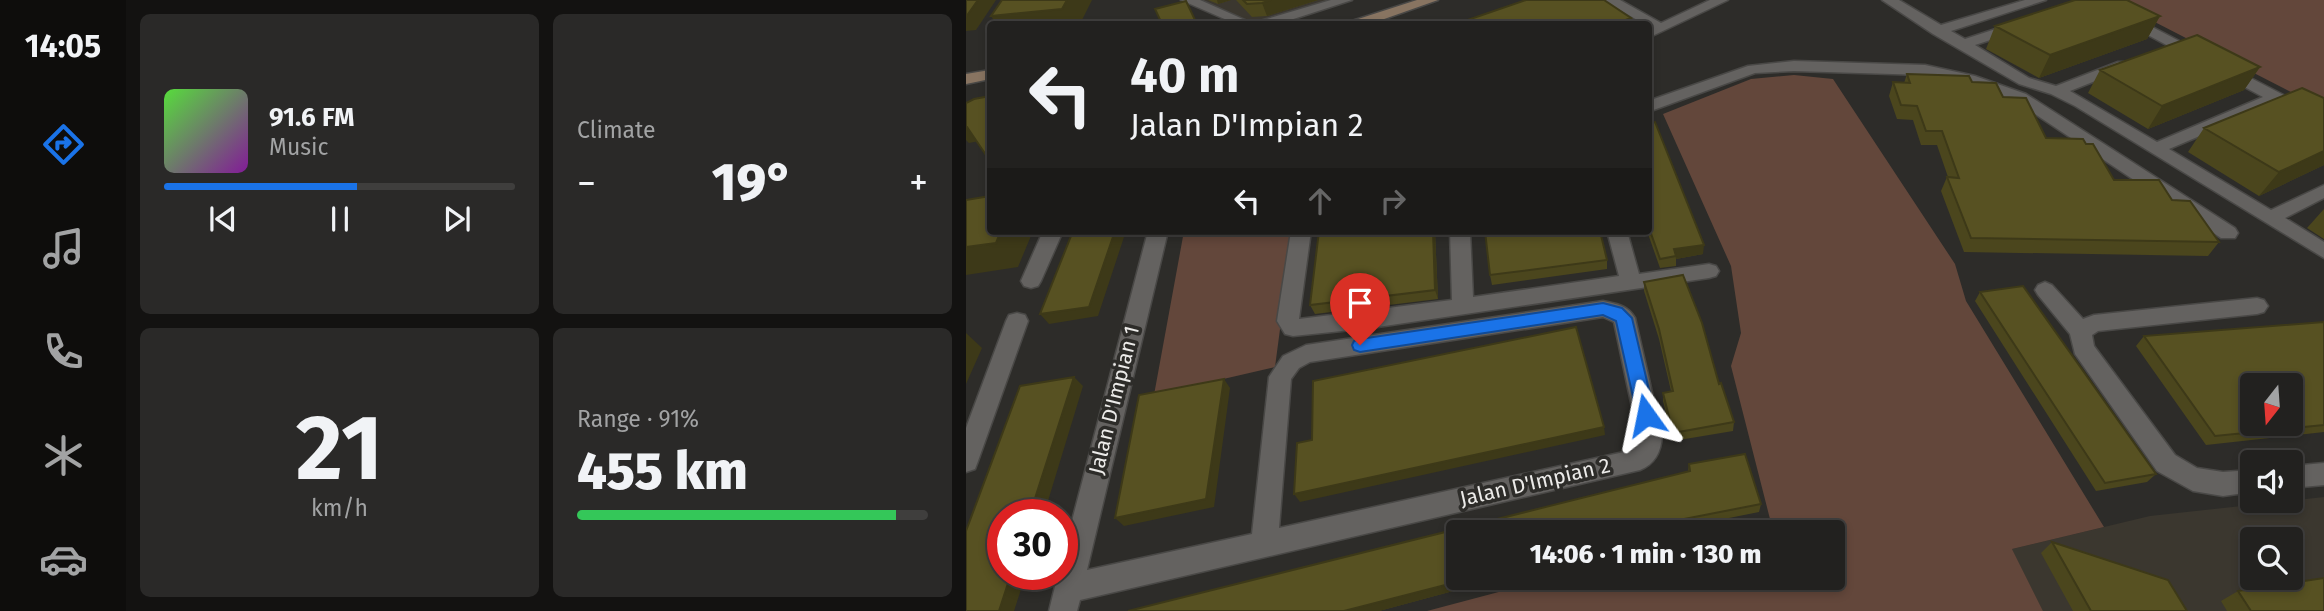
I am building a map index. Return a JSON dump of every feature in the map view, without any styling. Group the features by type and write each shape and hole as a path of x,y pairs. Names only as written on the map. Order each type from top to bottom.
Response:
{"street":[{"path":"1188,0 1240,21"},
{"path":"1275,21 1345,0"},
{"path":"1366,21 1431,0"},
{"path":"1610,0 1640,21"},
{"path":"1889,0 2024,81 2057,91 2156,148 2324,251"},
{"path":"1938,31 2039,0"},
{"path":"1654,31 1713,1"},
{"path":"2087,3 2175,44 2324,123"},
{"path":"1962,45 2027,23"},
{"path":"2057,91 2175,44"},
{"path":"1652,106 1753,69 1806,66 1925,70 1970,79 2020,97 2228,233"},
{"path":"969,79 987,76"},
{"path":"2156,148 2275,98"},
{"path":"2270,218 2324,191"},
{"path":"1031,281 1051,235"},
{"name":"Jalan D'Impian 1","path":"1067,599 1157,235"},
{"path":"1300,235 1288,321 1293,328 1709,271"},
{"path":"1460,235 1463,306"},
{"path":"1618,235 1631,282"},
{"path":"2045,290 2081,331 2083,348 2166,463 2193,479 2223,484 2240,482"},
{"path":"2081,331 2094,323 2257,306"},
{"name":"Jalan D'Impian 2","path":"1067,599 1264,545 1640,458 1649,448 1650,436 1624,318 1617,312 1603,309 1306,354 1291,362 1280,377 1264,545"},
{"path":"966,461 1017,321"},
{"path":"2303,476 2324,474"}],"shaded area":[{"path":"1196,0 1337,0 1268,21 1250,21"},
{"path":"2112,0 2324,0 2324,109"},
{"path":"1794,75 1833,79 1955,264 1966,301 2104,527 2012,549 2043,611 1427,611 1507,590 1845,590 1845,520 1766,520 1770,519 1731,366 1741,333 1731,266 1663,114 1751,79"},
{"path":"1183,235 1292,235 1275,367 1154,395"},
{"path":"2324,497 2324,611 2043,611 2012,549 2150,516 2240,506 2240,513 2303,513 2303,499"}],"building":[{"path":"966,0 978,0 966,17"},
{"path":"1002,0 1067,0 1062,9 991,16"},
{"path":"1243,0 1271,0 1247,4"},
{"path":"1526,0 1604,0 1631,18 1623,21 1465,21"},
{"path":"2075,0 2127,0 2160,16 2050,55 1995,26"},
{"path":"1186,1 1196,21 1161,21 1155,9"},
{"path":"2197,35 2260,67 2162,106 2100,70"},
{"path":"1907,74 1969,76 1972,82 1996,83 2003,97 2026,98 2046,138 2083,139 2086,144 2093,144 2114,180 2159,180 2172,200 2190,201 2219,242 1971,238 1947,177 1959,178 1942,131 1926,131 1917,106 1901,105 1893,82 1910,83"},
{"path":"2302,88 2324,98 2324,151 2279,172 2204,128"},
{"path":"987,97 987,157 966,127 966,103"},
{"path":"1652,122 1655,122 1704,245 1674,249 1676,256 1660,259 1652,235"},
{"path":"987,196 987,235 999,235 996,243 966,247 966,200"},
{"path":"1071,235 1114,235 1089,307 1040,314"},
{"path":"1319,235 1433,235 1435,290 1310,305"},
{"path":"1485,235 1601,235 1607,260 1490,275"},
{"path":"1683,275 1702,323 1719,384 1721,383 1734,422 1673,433 1663,393 1673,391 1659,329 1644,282"},
{"path":"2023,286 2156,474 2105,483 1980,292"},
{"path":"2324,322 2324,425 2303,427 2303,373 2240,373 2240,433 2215,436 2144,336"},
{"path":"1576,327 1604,427 1294,494 1297,443 1312,440 1313,381"},
{"path":"1074,377 1035,499 987,499 987,590 1006,590 999,611 966,611 966,531 1020,386"},
{"path":"1224,379 1206,499 1115,518 1139,395"},
{"path":"1745,454 1761,504 1684,520 1493,520 1690,471 1689,464"},
{"path":"1446,532 1446,585 1344,611 1128,611"},
{"path":"2052,542 2168,580 2187,611 2091,611"},
{"path":"2324,578 2324,611 2251,611 2238,591 2303,590 2303,581"}],"route":[{"path":"1360,345 1603,309 1617,312 1624,318 1646,415"}]}
